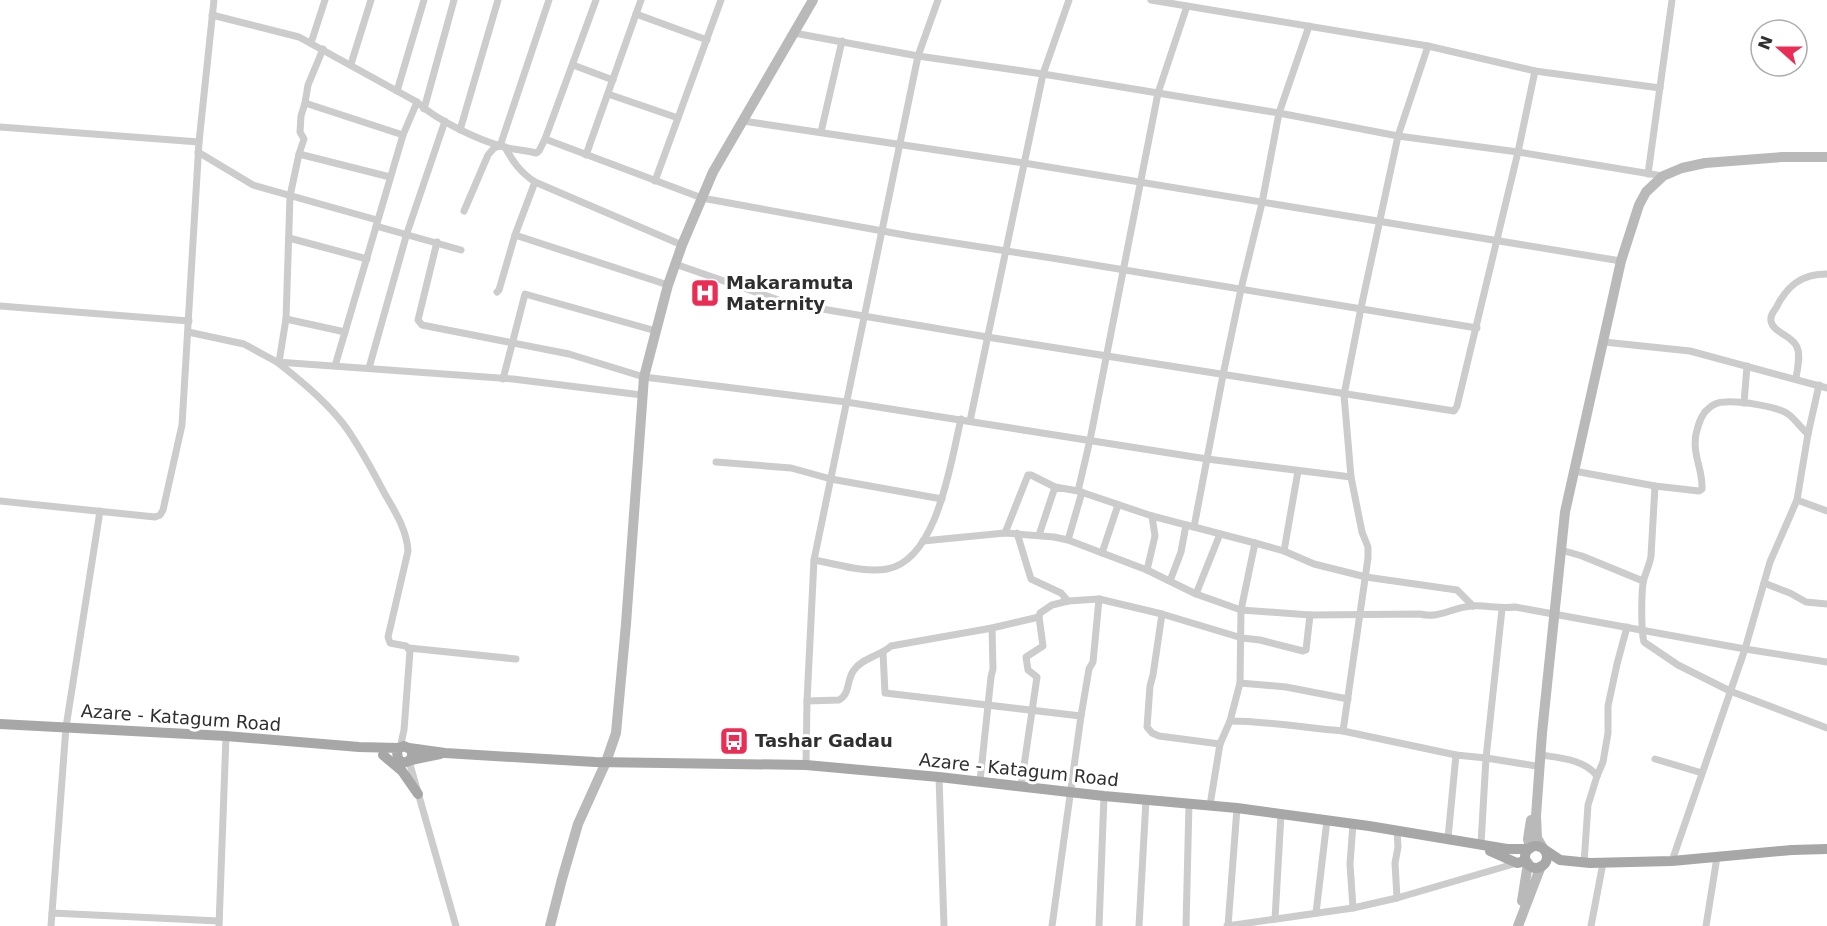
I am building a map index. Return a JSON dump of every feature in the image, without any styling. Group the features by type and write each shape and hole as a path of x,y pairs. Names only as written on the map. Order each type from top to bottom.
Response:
{"main road":[{"name":"Azare - Katagum Road","path":"0,724 226,736 445,753 606,762 806,765 1237,808 1515,850 1538,846 1560,860 1584,863 1672,861 1827,849"},
{"name":"Azare - Katagum Road","path":"359,747 382,755 403,750"},
{"name":"Azare - Katagum Road","path":"403,750 403,763 445,753"},
{"path":"382,755 402,771 418,794"},
{"name":"Azare - Katagum Road","path":"1446,838 1492,851 1534,867 1602,863"},
{"path":"1524,862 1530,848"},
{"path":"1542,865 1547,857 1544,849"}],"street":[{"path":"0,501 155,517 163,510 182,426 198,152 214,0"},
{"path":"311,43 325,0"},
{"path":"351,64 371,0"},
{"path":"397,91 424,0"},
{"path":"424,109 454,0"},
{"path":"460,130 498,0"},
{"path":"549,0 503,147 513,163 524,175 535,182 682,245"},
{"path":"212,15 300,37 417,102 424,109 460,130 503,147 536,153 544,139 596,0"},
{"path":"586,155 641,0"},
{"path":"656,181 721,0"},
{"path":"550,926 578,824 606,762 616,733 642,394 644,377 668,285 713,172 813,0"},
{"path":"806,765 814,560 918,56 938,0"},
{"path":"970,421 1043,74 1069,0"},
{"path":"1151,0 1428,46 1535,71 1660,88"},
{"path":"1648,174 1672,0"},
{"path":"1068,540 1080,491 1158,93 1187,6"},
{"path":"636,14 707,40"},
{"path":"1194,527 1223,375 1262,203 1279,113 1309,26"},
{"path":"794,33 918,56 1279,113 1398,136 1518,152 1662,176"},
{"path":"821,132 842,41"},
{"path":"1343,731 1368,547 1362,532 1352,477 1344,394 1398,136 1428,46"},
{"path":"278,362 286,319 290,196 304,139 300,132 301,116 308,85 323,50"},
{"path":"573,65 613,80"},
{"path":"675,264 787,303 987,338 1454,411 1477,328 1535,71"},
{"path":"608,94 678,118"},
{"path":"335,366 403,135 417,102"},
{"path":"305,103 403,135"},
{"path":"369,369 407,233 445,121"},
{"path":"743,121 1024,163 1622,261"},
{"path":"0,127 199,142"},
{"path":"544,139 702,198 882,231 1477,328"},
{"path":"464,211 488,154 494,148 503,147"},
{"path":"198,152 253,185 461,250"},
{"path":"299,154 390,177"},
{"path":"1544,849 1537,838 1536,824 1553,614 1565,512 1622,261 1639,205 1646,192 1662,176 1682,168 1705,163 1782,157 1827,157"},
{"path":"497,292 535,182"},
{"path":"515,235 668,285"},
{"path":"289,238 367,258"},
{"path":"436,242 418,320 422,325 569,354 644,377 846,402 1207,459 1352,477"},
{"path":"1796,379 1799,355 1797,347 1792,339 1774,328 1771,316 1782,294 1791,286 1816,274 1827,274"},
{"path":"503,379 525,294 656,331"},
{"path":"0,306 189,321"},
{"path":"286,319 345,332"},
{"path":"188,332 244,344 278,362 311,389 342,423 375,474 408,540 408,551 388,637 390,643 409,648 516,659"},
{"path":"1604,342 1690,351 1827,388"},
{"path":"278,362 503,379 642,394"},
{"path":"1744,404 1747,366"},
{"path":"1672,861 1745,649 1770,562 1797,500 1819,385"},
{"path":"1574,471 1655,486 1700,491 1702,483 1694,448 1701,419 1715,404 1724,402 1777,409 1788,413 1808,434"},
{"path":"814,560 868,570 889,569 905,561 929,533 942,499 961,419"},
{"path":"716,462 791,468 831,479 942,499"},
{"path":"1284,551 1299,471"},
{"path":"1005,532 1028,475 1031,475 1055,487 1080,491 1152,516 1284,551 1314,564 1365,577 1457,590 1473,606"},
{"path":"1655,486 1651,556 1643,581 1642,630 1644,642 1685,669 1730,691 1827,728"},
{"path":"1039,535 1055,487"},
{"path":"1797,500 1827,512"},
{"path":"1102,554 1118,505"},
{"path":"51,926 66,727 100,512"},
{"path":"1146,570 1155,536 1152,516"},
{"path":"1170,581 1181,552 1186,525"},
{"path":"923,542 1005,532 1068,540 1146,570 1196,594 1241,610 1310,615 1420,614 1431,617 1473,606 1502,609 1515,607 1827,662"},
{"path":"1017,533 1030,579 1060,593 1068,601"},
{"path":"1196,594 1220,534"},
{"path":"1210,805 1220,744 1230,721 1240,683 1241,610 1255,543"},
{"path":"1560,550 1582,556 1643,581"},
{"path":"1764,584 1790,593 1806,602 1827,604"},
{"path":"1052,926 1081,716 1089,669 1093,662 1099,599"},
{"path":"1021,786 1037,677 1028,670 1026,657 1043,646 1039,617 1040,613 1052,605 1068,601 1099,599 1162,614 1242,638 1305,651 1310,615"},
{"path":"1481,844 1486,758 1502,609"},
{"path":"1162,614 1150,686 1147,727 1159,736 1220,744"},
{"path":"807,701 843,698 848,691 849,679 855,668 883,653 891,646 1039,617"},
{"path":"1584,863 1588,805 1604,762 1608,733 1608,706 1628,627"},
{"path":"980,781 993,669 992,628"},
{"path":"403,750 409,648"},
{"path":"883,653 885,693 1081,716"},
{"path":"1240,683 1286,687 1348,699"},
{"path":"1230,721 1253,721 1343,731 1456,756 1536,766"},
{"path":"1530,848 1528,839 1542,733"},
{"path":"52,913 219,923 226,736"},
{"path":"1541,755 1575,761 1592,770 1597,776"},
{"path":"1446,838 1456,756"},
{"path":"1655,759 1702,773"},
{"path":"410,760 456,926"},
{"path":"939,777 944,926"},
{"path":"1099,926 1104,796"},
{"path":"1139,926 1146,800"},
{"path":"1186,926 1189,803"},
{"path":"1237,808 1227,926 1353,908 1398,898 1524,862 1518,926"},
{"path":"1275,919 1281,814"},
{"path":"1316,913 1326,820"},
{"path":"1353,824 1350,864 1353,908"},
{"path":"1397,831 1398,847 1395,863 1398,898"},
{"path":"1706,926 1718,857"},
{"path":"1591,926 1602,863"},
{"path":"1518,926 1542,865"}],"place":[{"name":"Makaramuta Maternity","path":"705,293"},
{"name":"Tashar Gadau","path":"734,741"}]}
